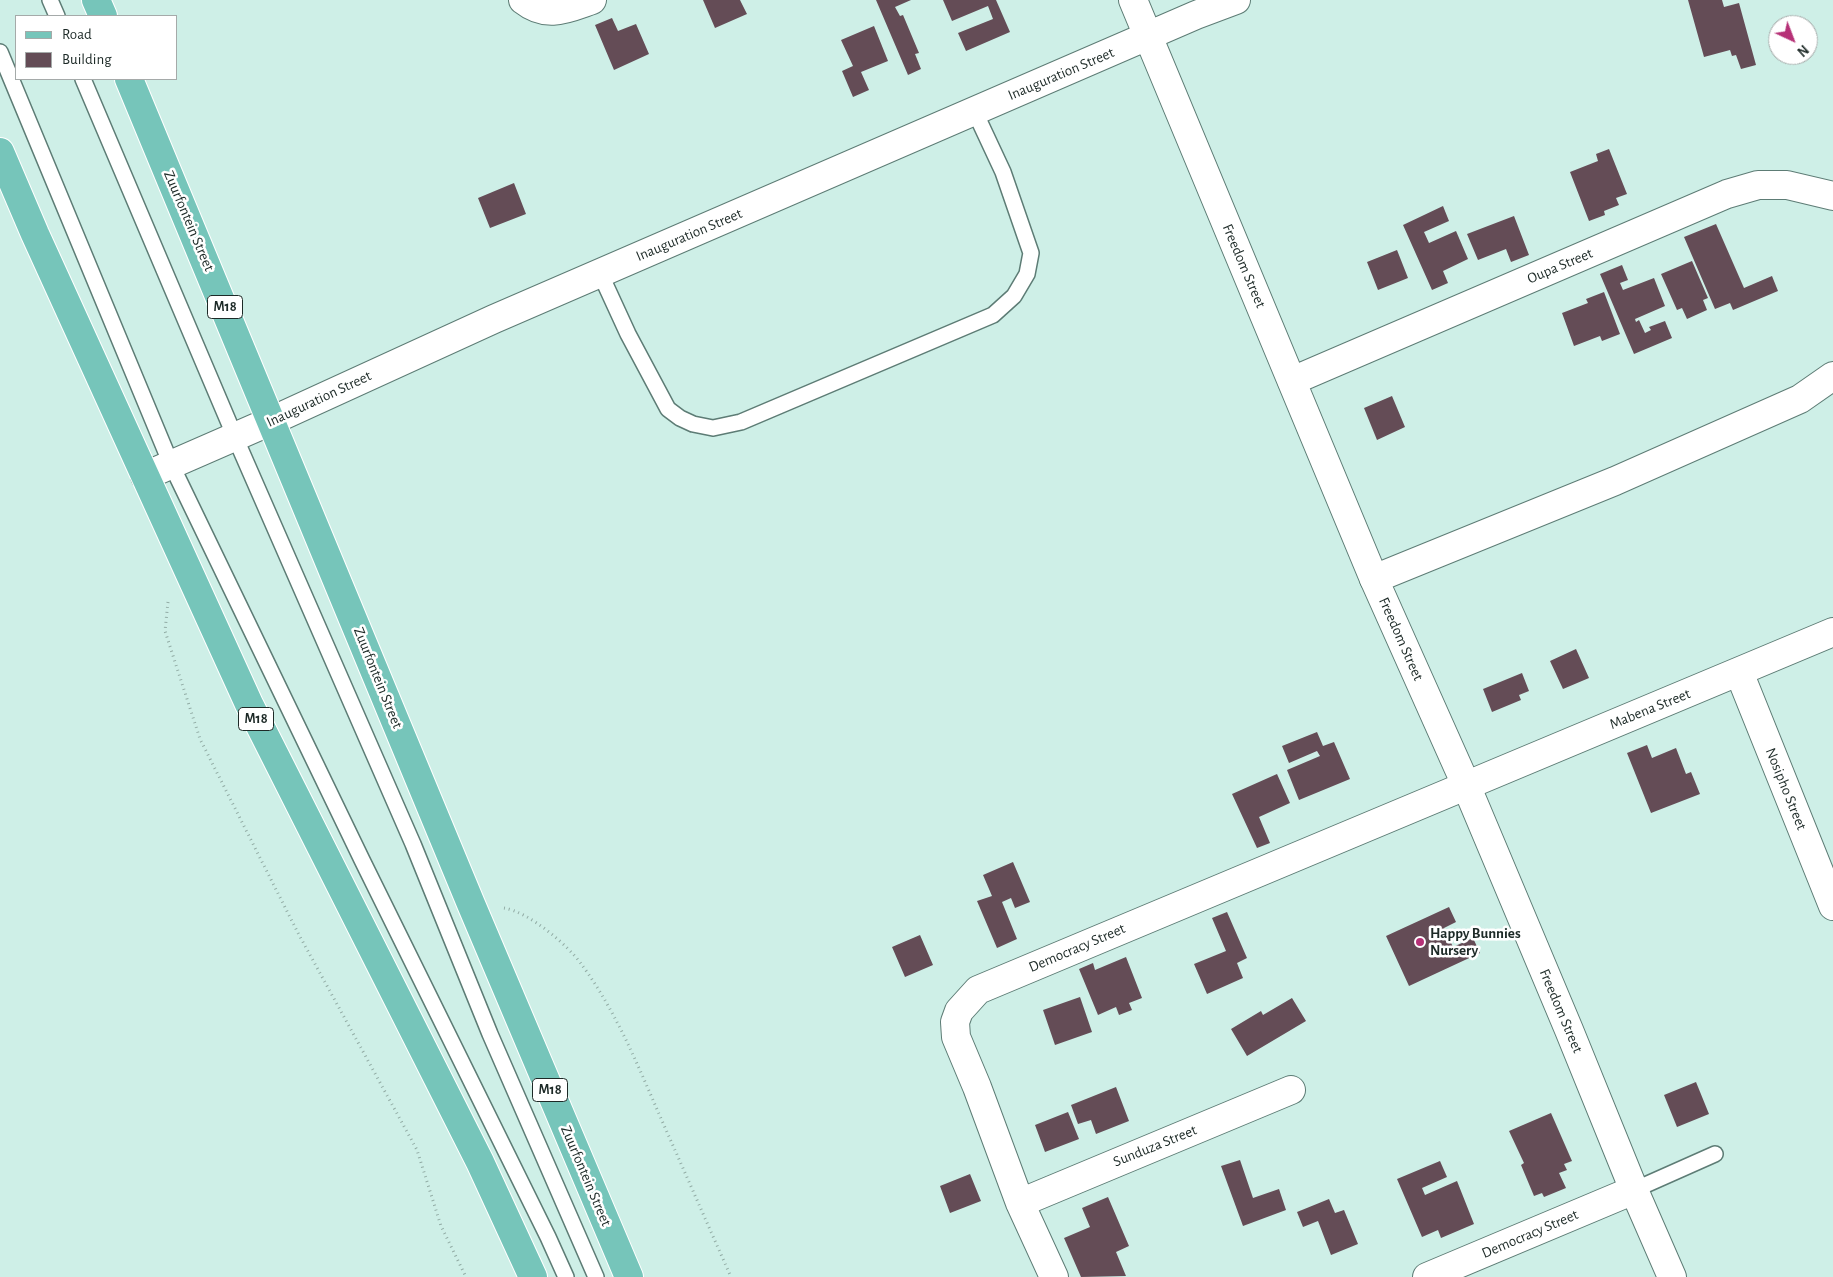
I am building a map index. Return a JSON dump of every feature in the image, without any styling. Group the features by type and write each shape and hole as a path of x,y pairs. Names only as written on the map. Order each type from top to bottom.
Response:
{"main road":[{"path":"96,0 103,15"},
{"name":"Zuurfontein Street","path":"129,80 471,904 629,1277"},
{"name":"M18","path":"0,152 249,704 475,1153 533,1277"}],"street":[{"path":"523,0 531,6 548,12 566,9 592,0"},
{"name":"Freedom Street","path":"1133,0 1374,579 1466,785 1672,1277"},
{"name":"Inauguration Street","path":"145,476 271,421 494,318 1149,37 1196,15 1236,0"},
{"name":"Oupa Street","path":"1292,381 1727,194 1758,185 1787,186 1833,196"},
{"path":"1374,579 1624,477 1800,399 1833,376"},
{"name":"Mabena Street","path":"1466,785 1833,632"},
{"name":"Nosipho Street","path":"1739,672 1833,906"},
{"name":"Democracy Street","path":"1054,1277 1020,1203 977,1087 956,1037 955,1022 959,1011 978,990 1466,785"},
{"name":"Sunduza Street","path":"1020,1203 1291,1090"},
{"name":"Democracy Street","path":"1426,1277 1634,1190"}],"lane":[{"path":"50,0 57,15"},
{"path":"0,52 171,464 566,1277"},
{"path":"83,80 235,436 413,844 490,1034 596,1277"},
{"path":"600,273 628,334 668,409 680,418 693,424 713,428 742,422 994,315 1014,296 1027,274 1031,253 1003,172 975,112"},
{"path":"1634,1190 1715,1154"}],"path":[{"path":"168,602 165,630 200,738 298,933 418,1150 441,1226 466,1277"},
{"path":"471,904 514,910 546,928 582,964 613,1017 639,1068 731,1277"}],"building":[{"path":"703,0 740,0 747,14 715,28"},
{"path":"876,0 911,0 895,7 900,16 903,15 919,53 915,54 921,69 908,75"},
{"path":"943,0 996,0 1010,32 966,51 958,33 993,19 988,6 952,21"},
{"path":"1688,0 1722,0 1724,7 1739,3 1756,65 1741,69 1736,55 1732,56 1730,50 1704,57"},
{"path":"612,18 618,31 636,24 649,54 614,70 595,25"},
{"path":"874,26 888,61 861,72 869,90 853,97 842,71 853,66 841,40"},
{"path":"1609,149 1627,194 1616,198 1619,205 1604,211 1605,215 1589,221 1570,172 1598,161 1596,154"},
{"path":"514,183 526,214 490,228 478,198"},
{"path":"1443,206 1449,221 1424,232 1429,243 1456,231 1468,259 1443,271 1448,283 1432,290 1403,225"},
{"path":"1514,216 1529,255 1511,262 1506,249 1478,260 1467,234"},
{"path":"1716,224 1744,288 1772,276 1778,291 1733,310 1730,303 1715,309 1684,237"},
{"path":"1397,250 1408,278 1378,290 1367,262"},
{"path":"1692,261 1708,298 1703,300 1707,310 1687,319 1682,308 1677,310 1661,274"},
{"path":"1622,265 1628,280 1620,283 1623,290 1654,278 1665,306 1635,319 1636,322 1639,320 1645,333 1651,330 1649,327 1665,321 1672,338 1634,354 1600,274"},
{"path":"1604,292 1620,334 1602,341 1600,336 1574,346 1562,313 1588,303 1586,299"},
{"path":"1392,396 1405,427 1377,440 1364,408"},
{"path":"1576,649 1589,678 1563,689 1550,661"},
{"path":"1522,673 1529,691 1519,695 1521,700 1492,712 1483,689"},
{"path":"1317,732 1323,746 1334,742 1350,779 1299,800 1287,770 1320,756 1317,751 1289,763 1282,746"},
{"path":"1647,745 1652,758 1676,748 1686,774 1691,772 1700,794 1651,813 1627,753"},
{"path":"1277,774 1290,803 1259,817 1270,843 1257,848 1232,794"},
{"path":"1013,862 1030,902 1015,908 1011,898 1002,902 1017,939 997,948 977,901 992,896 983,875"},
{"name":"Happy Bunnies Nursery","path":"1449,907 1456,922 1444,928 1453,947 1473,938 1480,953 1409,986 1386,936"},
{"path":"1227,912 1247,958 1237,963 1243,978 1207,994 1194,964 1226,951 1212,918"},
{"path":"920,935 933,965 905,977 892,947"},
{"path":"1126,957 1142,998 1129,1003 1132,1010 1119,1015 1116,1007 1098,1015 1079,969 1093,963 1095,970"},
{"path":"1080,997 1092,1032 1055,1045 1043,1010"},
{"path":"1292,998 1306,1021 1247,1056 1231,1029 1261,1011 1263,1015"},
{"path":"1696,1082 1709,1114 1677,1127 1664,1095"},
{"path":"1116,1087 1129,1121 1096,1134 1091,1120 1078,1124 1071,1105"},
{"path":"1068,1112 1079,1139 1045,1152 1035,1125"},
{"path":"1551,1113 1572,1161 1564,1164 1567,1170 1559,1173 1566,1188 1544,1197 1542,1193 1534,1196 1521,1165 1524,1163 1509,1131"},
{"path":"1240,1160 1253,1198 1279,1189 1286,1210 1243,1226 1221,1166"},
{"path":"1440,1161 1447,1177 1422,1188 1425,1195 1457,1181 1474,1224 1441,1238 1438,1230 1422,1237 1397,1179"},
{"path":"970,1174 981,1201 950,1213 940,1186"},
{"path":"1108,1197 1129,1246 1116,1252 1126,1276 1081,1277 1064,1238 1090,1227 1082,1208"},
{"path":"1329,1199 1335,1213 1344,1210 1358,1244 1331,1255 1318,1221 1303,1227 1297,1212"}],"place":[{"name":"Happy Bunnies Nursery","path":"1420,942"}]}
